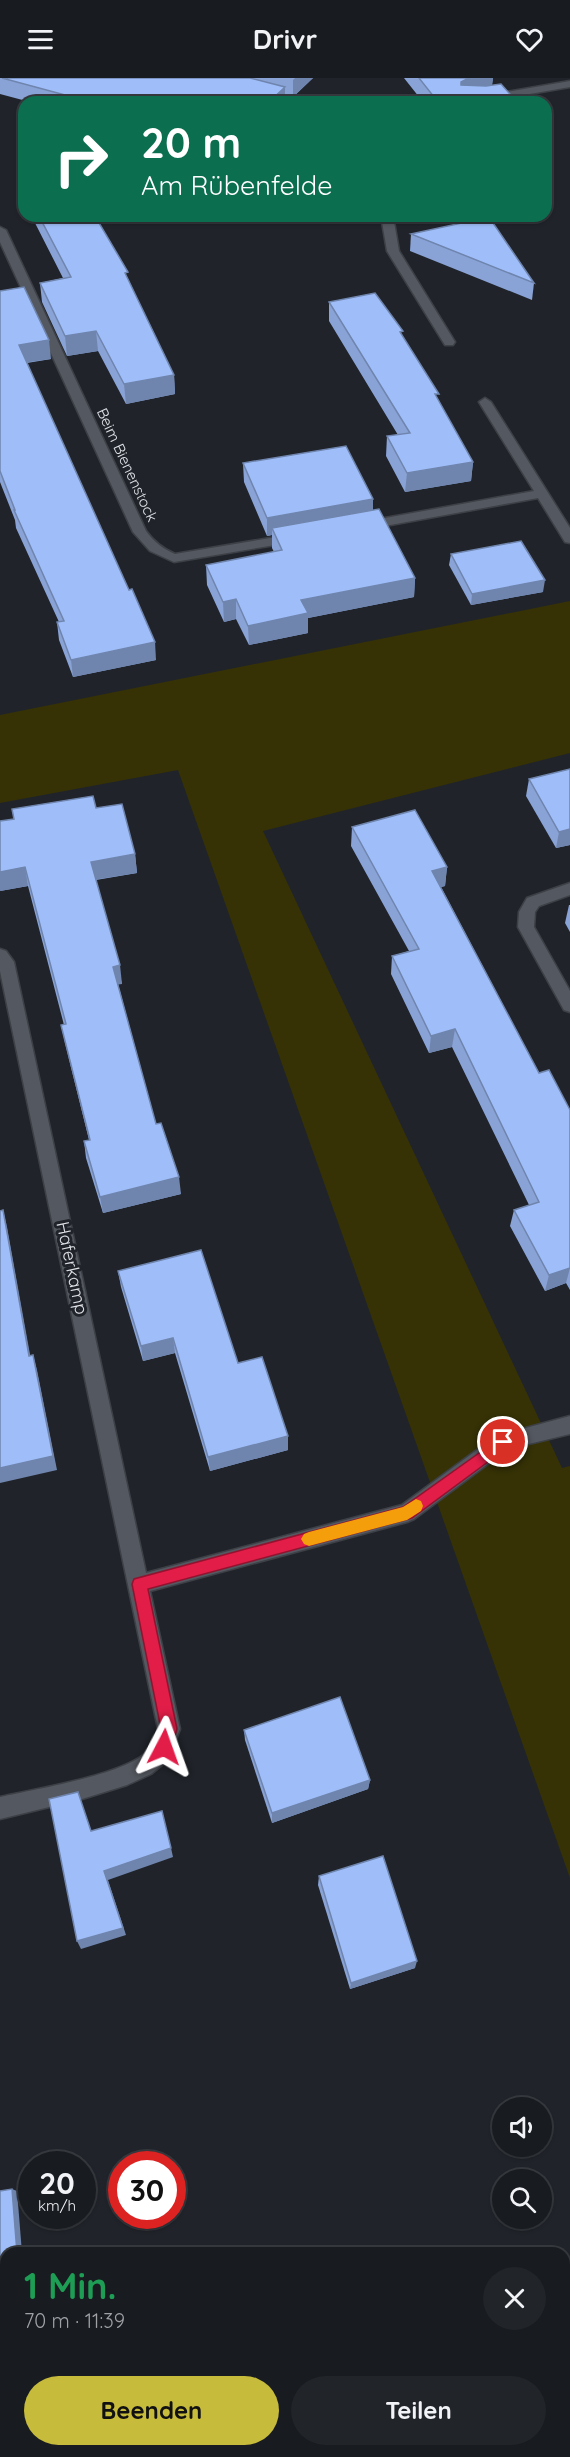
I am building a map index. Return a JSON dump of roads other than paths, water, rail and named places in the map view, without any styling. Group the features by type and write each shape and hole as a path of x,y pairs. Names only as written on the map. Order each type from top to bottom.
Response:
{"street":[{"path":"501,96 570,84"},
{"path":"253,91 274,96"},
{"path":"388,222 393,251 449,342"},
{"name":"Beim Bienenstock","path":"0,230 140,532 149,545 160,553 174,558 187,558 308,536"},
{"path":"485,402 570,539"},
{"path":"354,528 540,494"},
{"path":"570,889 533,902 525,919 526,927 570,1006"},
{"name":"Haferkamp","path":"0,955 6,962 169,1729 164,1747 154,1760 130,1775 0,1808"},
{"path":"139,1584 407,1513 503,1442 570,1425"}]}
